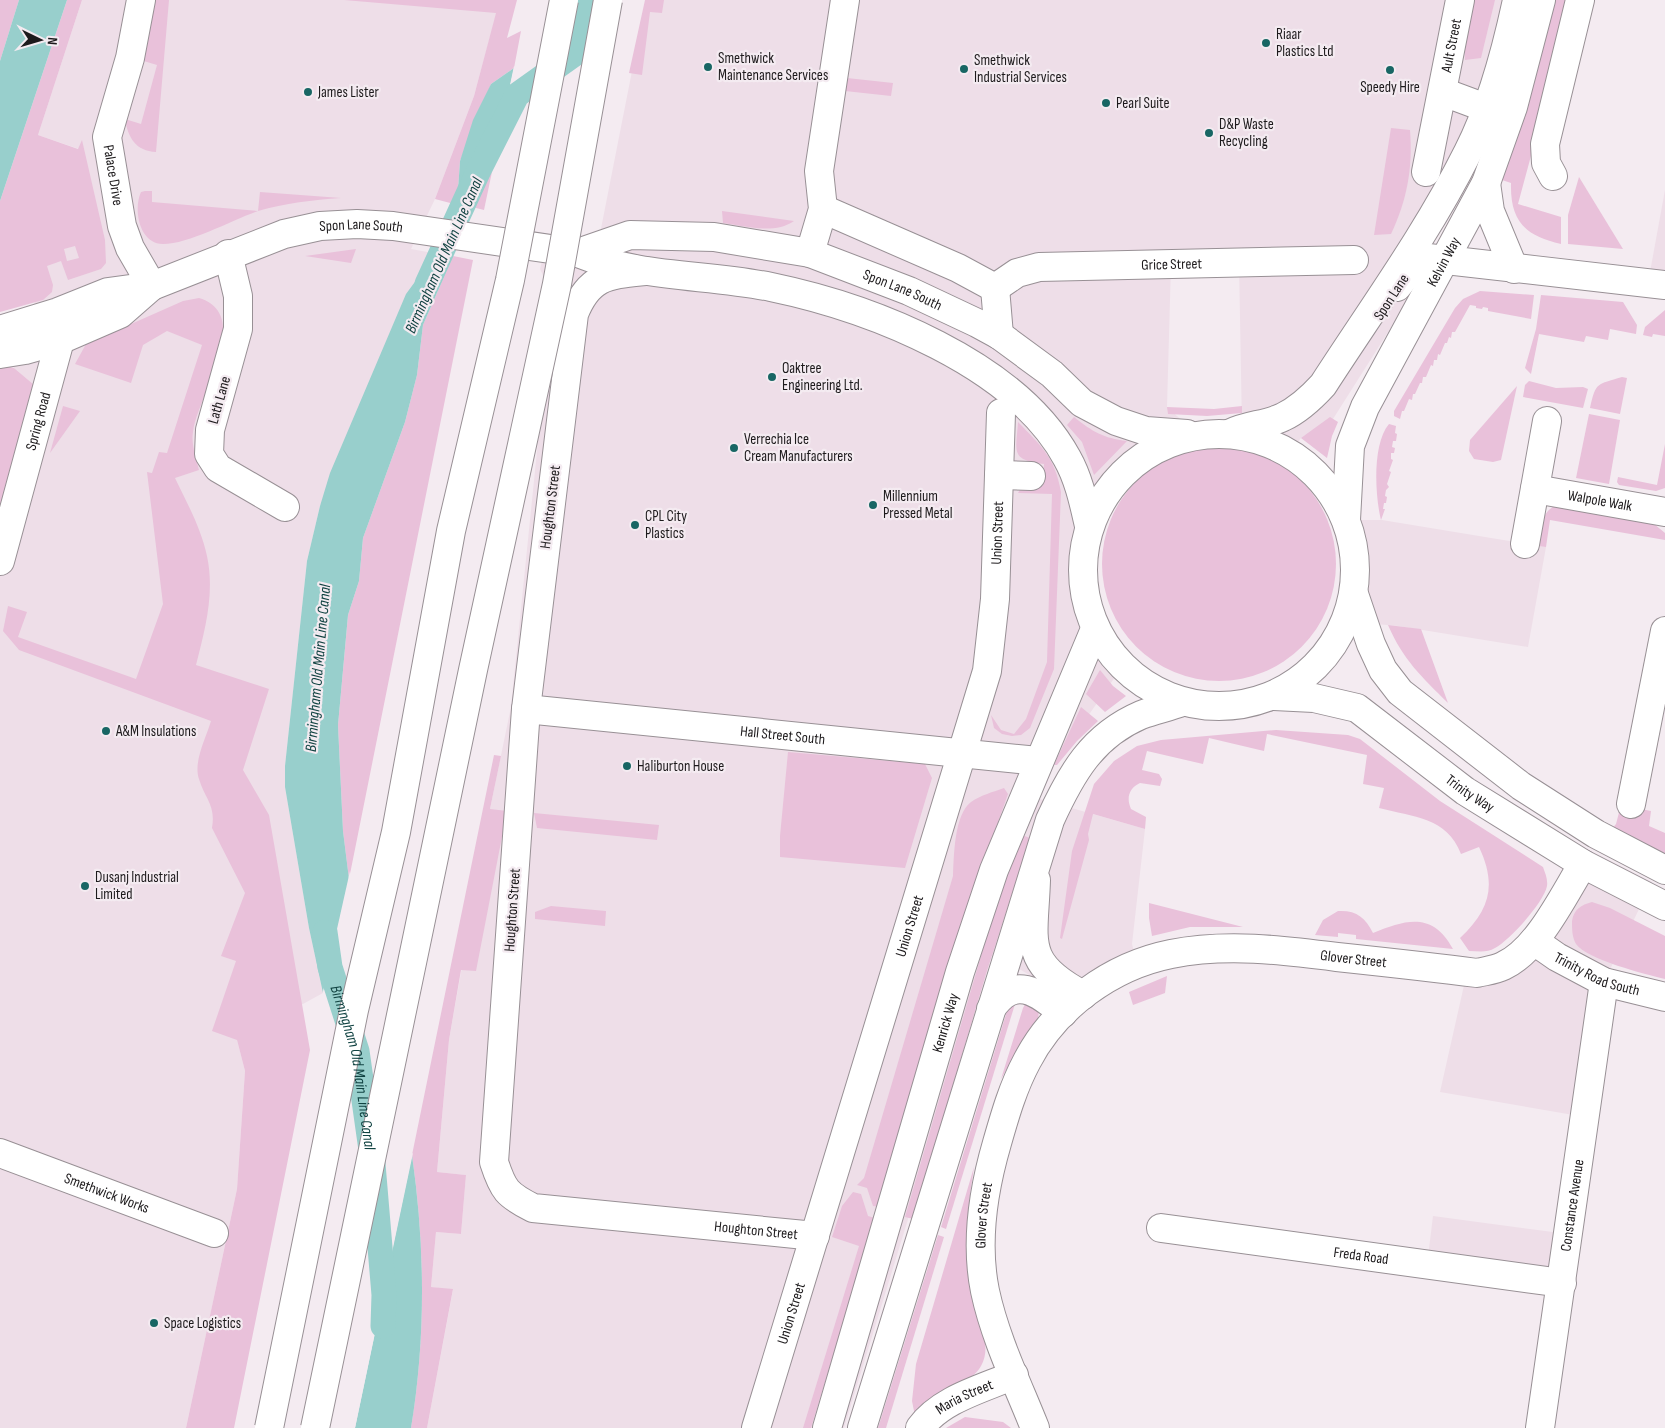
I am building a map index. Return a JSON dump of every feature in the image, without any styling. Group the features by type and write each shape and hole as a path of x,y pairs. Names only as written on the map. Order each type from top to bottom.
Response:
{"main road":[{"name":"Palace Drive","path":"141,0 130,58 107,137 122,226 130,248 152,286"},
{"path":"269,1428 354,1010 396,832 451,531 510,280 564,0"},
{"path":"316,1428 473,670 558,284 608,0"},
{"path":"844,306 811,283 810,253 823,209 819,171 846,0"},
{"name":"Ault Street","path":"1426,172 1460,0"},
{"path":"1553,176 1546,163 1545,144 1580,0"},
{"name":"Kelvin Way","path":"1346,520 1350,446 1362,415 1486,183 1513,107 1535,27 1525,2"},
{"name":"Kelvin Way","path":"1231,434 1242,428 1283,418 1313,396 1323,385 1439,206 1469,151 1525,2"},
{"path":"1486,108 1501,105 1521,34 1535,27"},
{"name":"Ault Street","path":"1443,92 1486,108"},
{"path":"1486,183 1490,212 1514,269"},
{"path":"823,209 949,264 995,288 999,335"},
{"name":"Spon Lane South","path":"11,337 108,292 152,286 228,254 284,234 320,226 357,224 421,229 578,253 599,262 645,271 771,287 844,306 908,331 944,350 999,383 1026,404 1042,421 1068,460 1081,494 1089,526"},
{"name":"Spon Lane South","path":"578,253 630,235 714,237 810,253 909,291 999,335 1052,374 1082,403 1116,421 1146,431 1198,434"},
{"name":"Houghton Street","path":"545,249 566,283 574,314"},
{"name":"Lath Lane","path":"228,254 238,296 238,329 210,430 209,454 218,468 286,507"},
{"name":"Spon Lane","path":"1323,385 1346,363 1406,273 1416,262 1428,258 1445,262 1665,285"},
{"name":"Grice Street","path":"995,288 1017,273 1039,267 1354,260"},
{"name":"Houghton Street","path":"645,271 616,274 594,283 581,295 574,314 526,709 494,1162 499,1178 512,1197 534,1208 816,1236"},
{"name":"Spon Lane South","path":"11,337 60,340 120,314 152,286"},
{"name":"Spring Road","path":"0,561 60,340"},
{"name":"Union Street","path":"756,1428 963,752 987,667 995,599 1001,413"},
{"path":"1525,544 1547,421"},
{"path":"1198,434 1231,434 1272,444 1299,459 1325,484 1346,520 1354,551 1354,594 1339,636 1323,659 1301,680 1274,696 1254,703 1224,707 1182,702 1162,695 1138,682 1122,667 1104,646 1095,629 1084,594 1082,568 1089,526 1104,496 1124,471 1151,452 1174,441 1198,434"},
{"path":"999,475 1031,476"},
{"name":"Walpole Walk","path":"1535,489 1665,512"},
{"path":"1354,594 1383,670 1400,692 1521,786 1596,834 1665,870"},
{"name":"Kenrick Way","path":"827,1428 960,972 994,870 1038,761 1095,629"},
{"path":"1631,804 1656,726 1665,631"},
{"name":"Trinity Way","path":"1274,696 1314,698 1358,708 1465,791 1583,864 1665,906"},
{"path":"862,1428 1050,820 1066,785 1081,760 1117,729 1142,715 1182,702"},
{"name":"Hall Street South","path":"526,709 1038,761"},
{"path":"1037,861 1034,944 1038,960 1073,1004"},
{"name":"Glover Street","path":"1035,1428 998,1334 985,1290 981,1248 987,1177 1014,1090 1027,1060 1049,1028 1073,1004 1104,979 1137,964 1169,954 1201,949 1250,947 1477,973 1503,966 1520,955 1534,940 1583,864"},
{"name":"Trinity Road South","path":"1534,940 1557,957 1604,982 1665,997"},
{"name":"Constance Avenue","path":"1540,1428 1604,982"},
{"path":"991,1009 1000,997 1010,991 1024,989 1073,1004"},
{"name":"Smethwick Works","path":"0,1153 214,1233"},
{"name":"Freda Road","path":"1161,1228 1562,1284"},
{"name":"Maria Street","path":"920,1428 928,1418 949,1402 1014,1375"}],"shaded area":[{"path":"0,0 19,0 0,61"},
{"path":"67,0 82,0 38,135 78,149 82,140 105,240 106,263 101,269 68,280 61,261 47,266 53,285 52,292 43,300 0,312 0,201","holes":["75,246 79,258 67,261 64,249"]},
{"path":"82,0 500,0 474,96 435,199 411,249 433,253 431,260 320,506 307,561 285,766 285,787 309,928 323,993 237,1040 245,1071 237,1189 186,1428 0,1428 0,507 33,384 14,368 10,352 35,302 43,300 44,262 79,149 38,135"},
{"path":"148,0 169,0 156,152 143,149 134,142 128,132 125,119 141,124 157,65 137,59"},
{"path":"344,0 517,0 507,38 521,31 514,68 491,84 460,161 458,190 454,204 435,199 474,96 496,13"},
{"path":"645,0 664,0 662,13 650,12 642,75 629,73"},
{"path":"646,0 1529,0 1430,243 1421,280 1333,419 1301,438 1289,453 1272,444 1231,433 1242,428 1239,262 1171,264 1167,407 1198,435 1174,441 1151,452 1125,471 1104,496 1089,526 1082,568 1084,594 1095,629 1104,646 1122,667 1054,765 1040,799 1145,829 1132,944 1137,964 1074,1002 1006,961 989,955 844,1428 427,1428 453,1290 431,1287 436,1232 461,1234 466,1175 437,1172 449,1040 490,809 511,707 542,402 556,302 540,269 545,249 596,254"},
{"path":"1472,0 1495,0 1481,58 1465,60 1464,37"},
{"path":"1550,0 1573,0 1518,204 1561,217 1561,244 1548,241 1522,225 1513,207 1511,183 1499,179"},
{"path":"847,78 893,83 891,96 845,91"},
{"path":"1391,128 1410,130 1411,158 1408,184 1391,234 1374,235"},
{"path":"493,167 484,210 472,207"},
{"path":"1579,177 1623,249 1568,244 1568,215"},
{"path":"1665,190 1665,285 1648,283"},
{"path":"152,191 152,202 258,211 198,236 163,244 148,238 140,224 138,216 139,199 141,192"},
{"path":"260,192 341,198 299,202 258,211"},
{"path":"722,211 794,221 778,228 750,227 723,223"},
{"path":"356,249 351,263 305,256"},
{"path":"453,256 473,260 349,879 343,831 338,725 348,615 359,581 363,538 405,422 417,375 423,325"},
{"path":"1480,291 1534,295 1531,319 1488,311 1488,308 1476,308 1476,306 1470,305 1455,332 1452,332 1451,338 1449,337 1447,343 1445,343 1440,355 1438,354 1437,360 1434,360 1433,366 1431,365 1426,377 1423,377 1422,383 1420,383 1415,394 1413,394 1412,400 1409,399 1400,419 1394,416 1394,411 1455,308 1463,299"},
{"path":"1541,295 1623,302 1637,325 1636,334 1610,329 1608,340 1586,336 1584,342 1539,334 1531,374 1525,368 1536,329"},
{"path":"199,298 215,307 222,321 223,338 193,432 193,446 199,470 175,478 201,536 209,570 208,611 196,665 269,689 243,770 269,815 310,1050 234,1428 186,1428 237,1189 245,1071 237,1040 212,1031 236,961 221,956 245,893 212,828 211,808 199,779 199,758 211,721 19,650 3,631 8,606 27,612 18,637 136,679 163,604 147,472 152,473 159,452 167,453 202,345 167,331 143,345 131,383 75,364 86,344 183,301"},
{"path":"1665,310 1665,336 1653,334 1652,337 1643,335 1645,327"},
{"path":"0,368 14,368 33,384 0,507"},
{"path":"1622,377 1627,378 1620,414 1590,408 1594,393 1599,385"},
{"path":"1529,381 1556,388 1583,387 1588,389 1583,408 1523,397 1525,385"},
{"path":"1517,386 1501,460 1493,462 1474,459 1469,451 1470,440"},
{"path":"63,406 80,411 50,453"},
{"path":"1242,406 1242,413 1207,416 1168,414 1167,407 1214,409"},
{"path":"1589,414 1620,420 1609,484 1576,478"},
{"path":"1074,417 1099,434 1127,441 1094,475 1082,442 1067,425"},
{"path":"1330,417 1338,422 1332,436 1327,458 1301,438"},
{"path":"1018,422 1040,445 1051,461 1061,492 1054,669 1030,728 1021,735 1012,736 1002,734 994,728 991,715 1001,730 1014,734 1026,719 1047,662 1052,494 1018,493 1022,486 1043,486 1044,464 1025,460 1017,453"},
{"path":"1389,424 1396,426 1395,433 1397,434 1396,441 1393,441 1392,447 1395,448 1394,453 1391,453 1391,459 1393,460 1387,484 1389,487 1386,490 1385,496 1387,497 1383,509 1385,509 1381,520 1376,484 1377,457 1384,433"},
{"path":"1665,444 1665,488 1656,491 1619,485 1617,482 1618,477 1657,485"},
{"path":"1219,447 1253,452 1264,456 1284,467 1302,481 1316,499 1327,519 1331,530 1336,564 1331,598 1327,609 1316,629 1302,647 1284,661 1264,672 1253,676 1219,681 1185,676 1174,672 1154,661 1136,647 1122,629 1111,609 1107,598 1102,564 1107,530 1111,519 1122,499 1136,481 1154,467 1174,456 1185,452"},
{"path":"1558,505 1648,519 1665,533 1665,540 1550,520 1546,547 1538,546 1542,521 1548,511"},
{"path":"1346,520 1382,520 1546,547 1528,647 1398,626 1365,623 1354,594 1354,551"},
{"path":"1388,625 1421,629 1448,703 1407,658"},
{"path":"1100,670 1113,686 1126,696 1105,712 1086,694"},
{"path":"1081,707 1098,721 1077,741 1057,765 1054,765"},
{"path":"1276,730 1348,735 1360,739 1440,801 1543,867 1547,878 1547,886 1540,901 1526,920 1501,944 1489,951 1469,951 1460,938 1478,917 1488,896 1488,873 1479,847 1461,854 1447,832 1428,820 1379,808 1384,788 1363,784 1367,755 1267,734 1264,751 1209,738 1203,764 1147,751 1142,770 1159,774 1162,779 1160,786 1140,783 1133,788 1129,797 1131,809 1146,817 1145,829 1093,814 1088,834 1089,840 1062,939 1060,938 1072,851 1094,784 1114,761 1137,746 1161,740"},
{"path":"788,752 925,764 932,778 905,868 780,857 780,836"},
{"path":"494,755 501,756 490,809 507,811 476,971 461,970 449,1040 437,1172 466,1175 461,1234 436,1232 431,1287 453,1289 427,1428 411,1428 419,1360 422,1291 419,1223 412,1155"},
{"path":"1004,788 1008,794 957,938 879,1207 873,1206 867,1188 857,1185 864,1178 953,876 956,836 961,816 971,802"},
{"path":"1621,805 1651,811 1649,826 1665,833 1665,855 1612,829 1616,824"},
{"path":"534,813 659,825 657,840 537,828"},
{"path":"1022,835 1030,838 987,971 913,1219 905,1217 997,901"},
{"path":"1591,851 1652,882 1604,982 1585,1117 1440,1092 1467,972 1534,940"},
{"path":"1592,902 1610,908 1665,936 1665,979 1604,961 1582,950 1576,944 1572,933 1574,913 1579,908"},
{"path":"1149,903 1243,927 1190,927 1152,936"},
{"path":"551,906 606,911 605,926 535,919 535,912"},
{"path":"1338,911 1355,913 1367,923 1373,933 1408,922 1428,924 1445,937 1453,949 1356,939 1356,935 1338,933 1338,937 1315,935 1323,920"},
{"path":"1167,976 1165,993 1133,1005 1129,992"},
{"path":"1028,999 1039,1010 1038,1020 1025,1037 1001,1079 1023,1008"},
{"path":"1015,1004 946,1229 941,1227 1007,1011 1009,1006"},
{"path":"974,1167 968,1215 967,1259 973,1301 985,1339 984,1357 977,1372 918,1416 914,1411 912,1401 916,1364"},
{"path":"853,1192 861,1194 868,1216 875,1218 811,1428 803,1428 859,1246 832,1237 842,1206"},
{"path":"1433,1216 1568,1234 1562,1283 1427,1265"},
{"path":"938,1235 944,1237 886,1428 878,1428"},
{"path":"965,1417 1003,1422 1011,1428 946,1428"}],"water":[{"path":"19,0 67,0 0,201 0,61"},
{"path":"514,68 493,167 472,207 454,204 458,190 460,161 473,120 491,84"},
{"path":"433,253 453,256 423,325 417,375 405,422 363,538 359,581 348,615 338,725 343,831 349,879 323,993 309,928 285,787 285,766 307,561 330,473 406,294 431,260"},
{"path":"412,1155 419,1223 422,1291 419,1360 411,1428 355,1428"}],"pier":[{"path":"514,66 516,68 495,167 491,174"},
{"path":"350,871 351,880 343,918 325,994 322,996"},
{"path":"413,1153 355,1428 353,1428 410,1155"}],"waterway":[{"name":"Birmingham Old Main Line Canal","path":"427,284 479,170 517,95 576,53 589,0"},
{"name":"Birmingham Old Main Line Canal","path":"325,932 330,967 357,1051 373,1164 384,1295 383,1326"}],"place":[{"name":"Riaar Plastics Ltd","path":"1266,43"},
{"name":"Smethwick Maintenance Services","path":"708,67"},
{"name":"Smethwick Industrial Services","path":"964,69"},
{"name":"Speedy Hire","path":"1390,70"},
{"name":"James Lister","path":"308,92"},
{"name":"Pearl Suite","path":"1106,103"},
{"name":"D&P Waste Recycling","path":"1209,133"},
{"name":"Oaktree Engineering Ltd.","path":"772,377"},
{"name":"Verrechia Ice Cream Manufacturers","path":"734,448"},
{"name":"Millennium Pressed Metal","path":"873,505"},
{"name":"CPL City Plastics","path":"635,525"},
{"name":"A&M Insulations","path":"106,731"},
{"name":"Haliburton House","path":"627,766"},
{"name":"Dusanj Industrial Limited","path":"85,886"},
{"name":"Space Logistics","path":"154,1323"}]}
